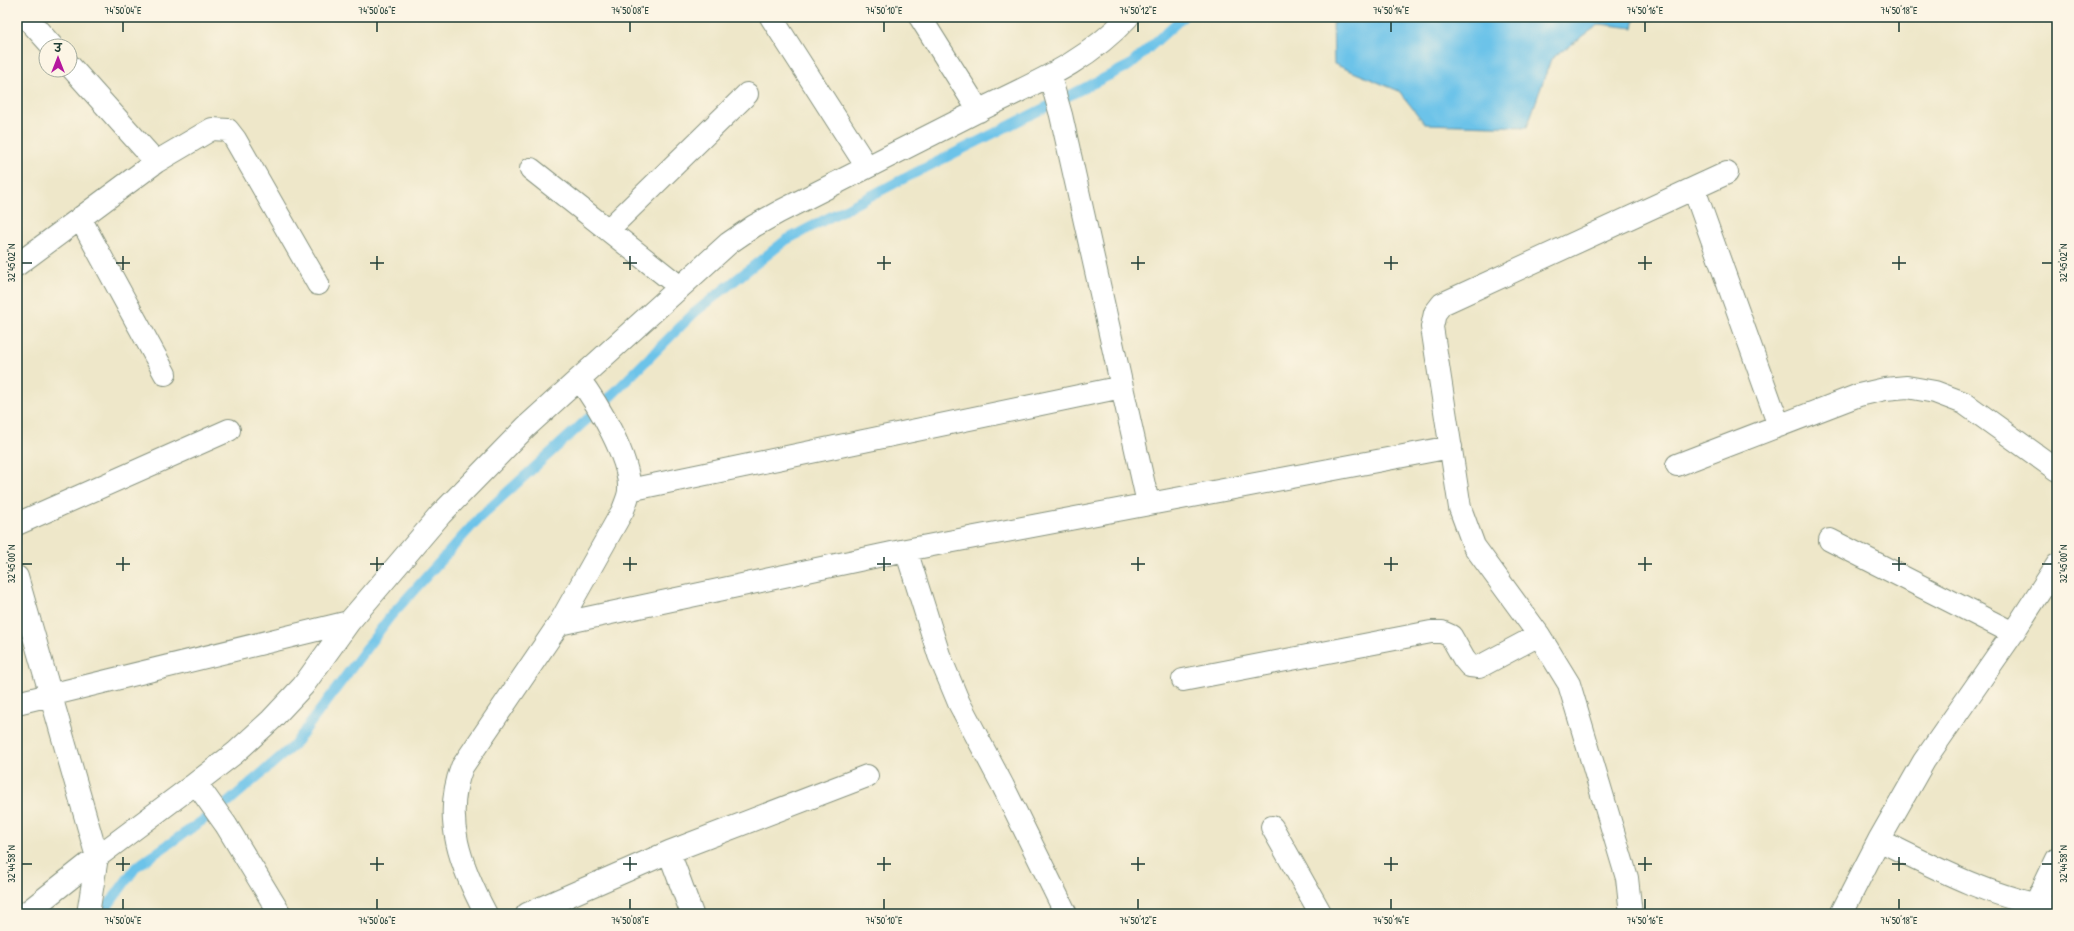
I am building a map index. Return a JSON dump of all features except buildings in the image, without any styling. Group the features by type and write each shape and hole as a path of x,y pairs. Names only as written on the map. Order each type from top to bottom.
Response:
{"street":[{"path":"26,17 45,38"},
{"path":"771,17 867,168"},
{"path":"920,17 978,111"},
{"path":"25,914 97,856 200,788 234,753 271,720 303,686 349,622 440,514 549,405 584,387 680,288 729,243 754,226 978,111 1052,84 1128,17"},
{"path":"78,75 156,162"},
{"path":"1052,84 1061,114 1148,503"},
{"path":"608,230 747,94"},
{"path":"17,265 156,162 212,129 228,130 235,139 318,284"},
{"path":"531,169 680,288"},
{"path":"1631,914 1627,878 1569,684 1539,635 1474,546 1460,508 1432,327 1435,313 1442,304 1728,173"},
{"path":"1694,189 1779,426"},
{"path":"80,218 165,374"},
{"path":"486,914 474,891 460,854 454,826 453,806 455,786 462,767 559,624 623,510 629,490 628,474 624,462 605,419 584,387"},
{"path":"629,490 1122,387"},
{"path":"1677,465 1859,395 1885,388 1907,387 1935,392 1964,403 2057,470"},
{"path":"17,524 229,430"},
{"path":"559,624 906,550 1148,503 1451,447"},
{"path":"1830,540 2013,633"},
{"path":"906,550 939,656 959,703 1003,786 1066,914"},
{"path":"1841,914 1879,840 1924,761 2013,633 2051,594 2057,565"},
{"path":"17,577 97,856 88,914"},
{"path":"17,703 50,693 349,622"},
{"path":"1183,680 1431,632 1442,632 1451,636 1470,666 1479,667 1539,635"},
{"path":"527,914 669,852 867,776"},
{"path":"200,788 226,825 280,914"},
{"path":"1272,827 1321,914"},
{"path":"1879,840 1957,878 2034,910 2057,909"},
{"path":"669,852 692,914"},
{"path":"2034,910 2057,859"}],"water":[{"path":"1333,17 1635,17 1633,28 1600,24 1551,59 1527,127 1425,124 1399,91 1334,64"}],"waterway":[{"path":"106,914 107,907 136,867 226,804 294,745 389,618 480,517 594,413 694,313 786,240 903,179 1130,65 1183,17"}]}
